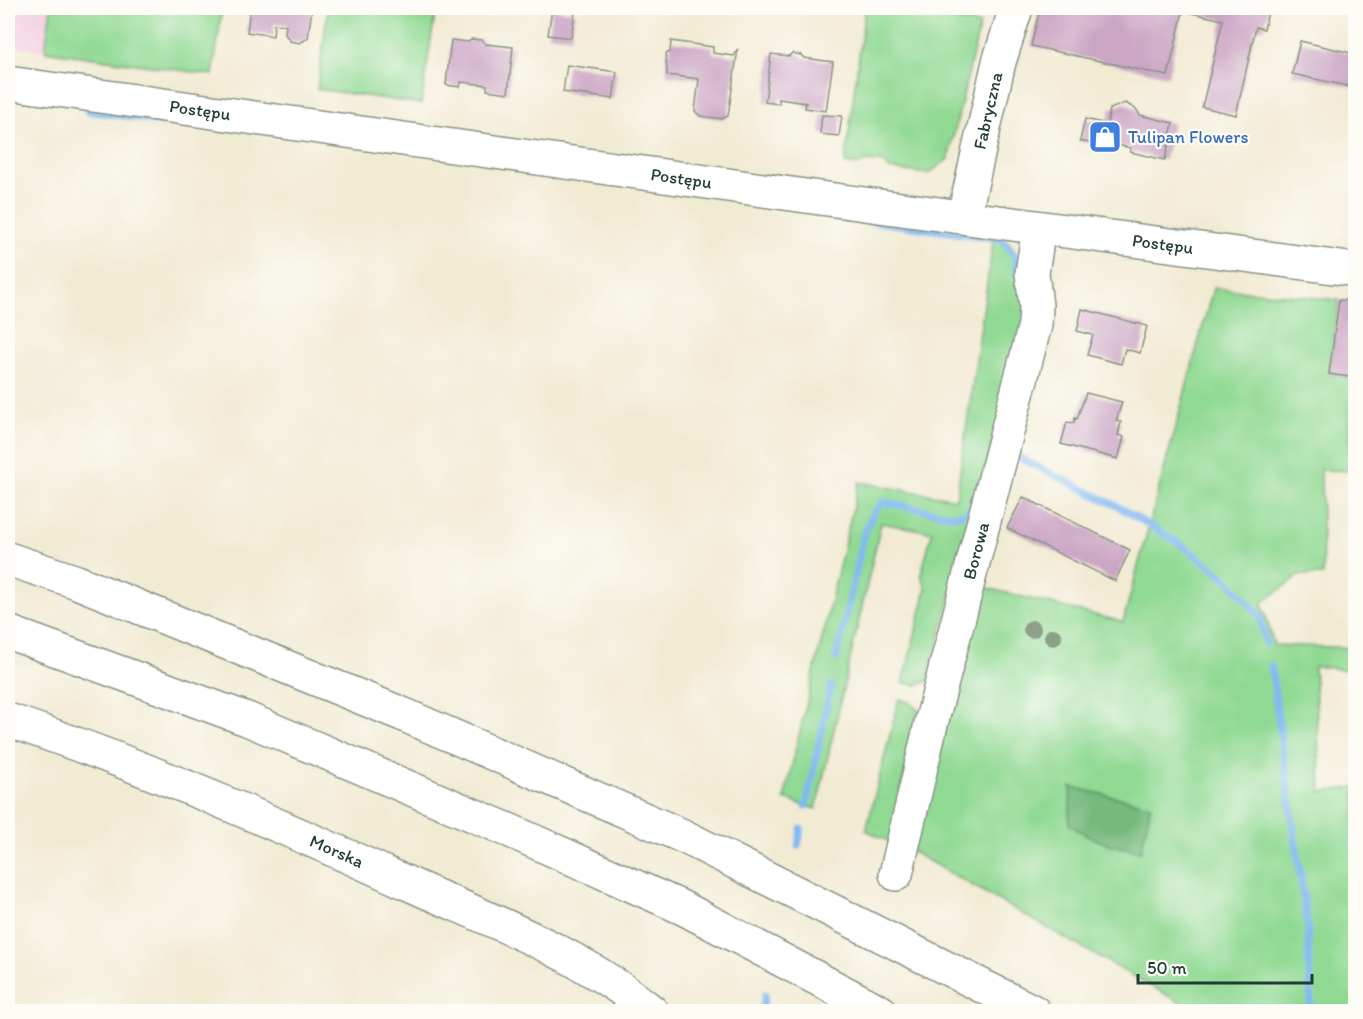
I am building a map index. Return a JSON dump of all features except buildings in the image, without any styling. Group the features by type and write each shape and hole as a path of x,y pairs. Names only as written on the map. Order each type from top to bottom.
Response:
{"main road":[{"name":"Fabryczna","path":"964,216 999,62 1016,8"},
{"name":"Postępu","path":"8,83 1039,228 1356,270"},
{"name":"Borowa","path":"896,874 934,713 1036,320 1032,273 1039,228"},
{"path":"8,559 77,582 531,769 685,837 1034,1011"},
{"path":"8,632 247,719 492,823 683,908 881,1011"},
{"name":"Morska","path":"8,720 104,752 148,770 544,944 634,997 652,1011"}],"shaded area":[{"path":"8,8 51,8 45,51 8,46"}],"green space":[{"path":"51,8 222,8 213,75 45,51"},
{"path":"328,8 436,8 421,104 317,89"},
{"path":"865,8 980,24 948,159 928,174 889,169 885,163 866,161 859,165 845,163"},
{"path":"994,235 1004,238 1016,254 1029,311 927,682 917,685 903,683 926,589 921,574 932,532 881,523 816,809 784,799 859,482 956,499"},
{"path":"1213,288 1339,300 1329,374 1355,378 1350,441 1355,441 1355,471 1321,470 1323,575 1300,575 1262,603 1274,645 1355,648 1355,671 1314,666 1321,792 1355,787 1355,1011 1195,1011 911,851 975,585 1123,622"},
{"path":"899,699 910,702 918,710 890,842 866,830"},
{"path":"1071,787 1151,805 1141,851 1103,842 1069,824"}],"waterway":[{"path":"87,111 159,121"},
{"path":"839,217 1001,239 1014,254 1017,275"},
{"path":"1016,456 1117,506 1179,543 1227,579 1260,616 1266,644"},
{"path":"836,659 865,531 873,513 883,502 955,516 965,513 976,504"},
{"path":"1271,666 1307,922 1311,1012"},
{"path":"806,806 831,686"},
{"path":"798,846 801,829"},
{"path":"762,1012 765,995"}],"place":[{"name":"Tulipan Flowers","path":"1105,137"}]}
